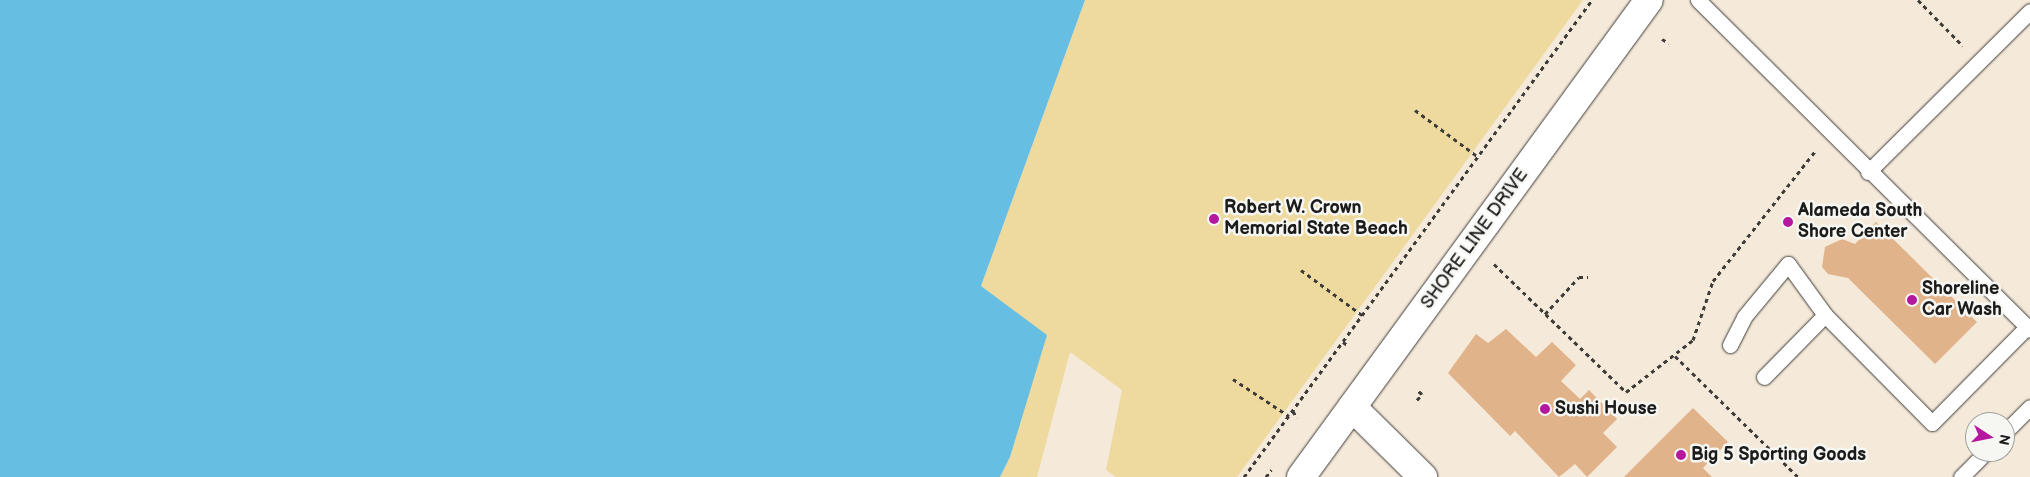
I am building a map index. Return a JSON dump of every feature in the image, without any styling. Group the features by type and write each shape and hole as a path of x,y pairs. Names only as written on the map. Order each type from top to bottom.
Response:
{"street":[{"name":"SHORE LINE DRIVE","path":"1301,477 1649,0"},
{"path":"1352,406 1423,477"}],"lane":[{"path":"1698,0 1830,135 2028,328 1932,422 1825,315 1788,264 1744,317 1730,344"},
{"path":"1868,172 2030,11"},
{"path":"1764,377 1825,315"},
{"path":"2015,422 2030,407"},
{"path":"1961,477 1976,462"}],"path":[{"path":"1244,477 1592,0"},
{"path":"1662,39 1669,43"},
{"path":"1415,110 1478,156"},
{"path":"1472,243 1626,392 1646,372 1675,356 1693,340 1713,281 1781,190 1830,135"},
{"path":"1301,270 1362,315"},
{"path":"1545,314 1580,278 1588,277"},
{"path":"1343,342 1349,346"},
{"path":"1675,356 1798,477"},
{"path":"1234,379 1289,416"},
{"path":"1417,390 1422,394 1417,400"},
{"path":"1293,411 1297,418"}],"sand":[{"name":"Robert W. Crown Memorial State Beach","path":"1085,0 1583,0 1237,477 1116,477 1106,470 1122,390 1070,352 1037,477 1000,477 1010,457 981,286"}],"water":[{"path":"0,0 1085,0 981,286 1047,335 1010,457 1000,477 0,477"}],"building":[{"name":"Shoreline Car Wash","path":"1876,222 1977,322 1935,364 1848,278 1828,274 1822,267 1825,247 1842,239 1855,244"},
{"name":"Sushi House","path":"1506,329 1536,357 1552,342 1576,365 1561,381 1580,399 1589,390 1617,419 1603,433 1617,447 1587,477 1575,464 1559,477 1515,431 1510,436 1448,373 1476,334 1488,343"},
{"name":"Big 5 Sporting Goods","path":"1693,408 1728,442 1703,468 1712,477 1624,477"}],"place":[{"name":"Robert W. Crown Memorial State Beach","path":"1214,219"},
{"name":"Alameda South Shore Center","path":"1788,222"},
{"name":"Shoreline Car Wash","path":"1912,300"},
{"name":"Sushi House","path":"1545,409"},
{"name":"Big 5 Sporting Goods","path":"1681,455"}]}
